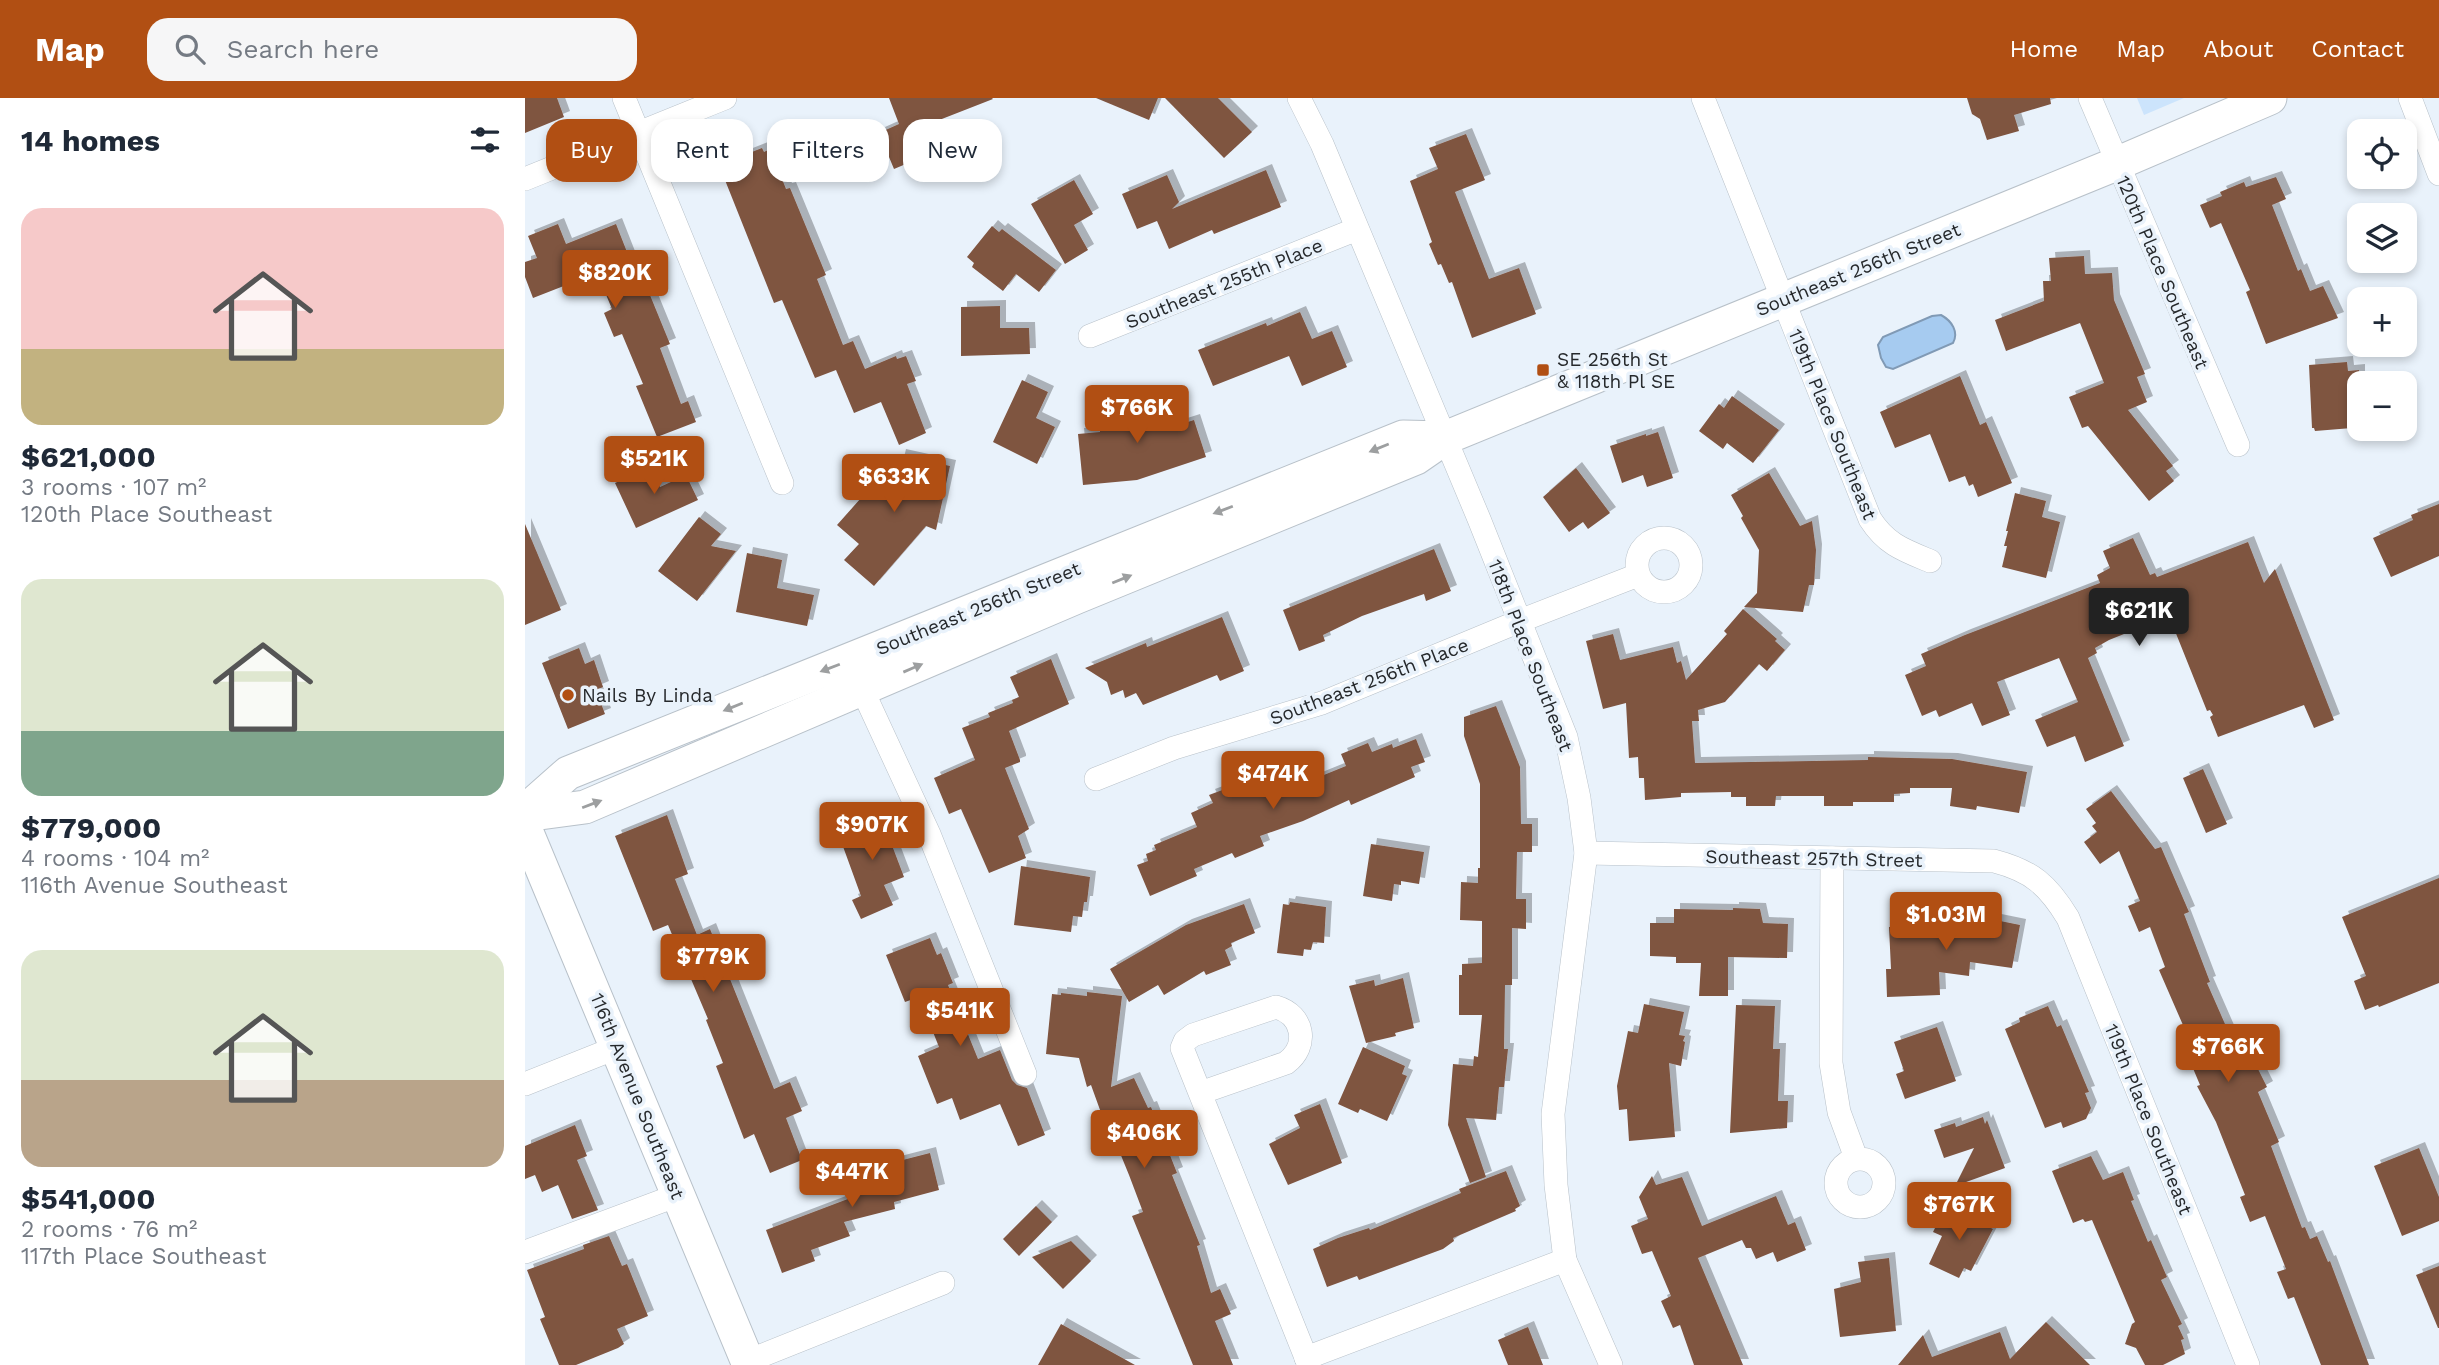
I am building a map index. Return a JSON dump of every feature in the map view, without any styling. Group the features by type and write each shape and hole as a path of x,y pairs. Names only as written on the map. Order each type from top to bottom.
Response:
{"main road":[{"name":"Southeast 256th Street","path":"525,813 585,807 1077,597 1416,458 1445,438 2116,164 2270,98"},
{"name":"Southeast 256th Street","path":"525,813 568,773 1403,438 1445,438"},
{"name":"116th Avenue Southeast","path":"525,828 748,1363"}],"street":[{"path":"624,98 782,483"},
{"path":"525,179 725,98"},
{"name":"118th Place Southeast","path":"1299,98 1322,144 1445,438 1566,737 1579,798 1586,853 1553,1114 1556,1185 1565,1259 1611,1365"},
{"name":"119th Place Southeast","path":"1703,98 1870,519 1879,534 1891,544 1930,561"},
{"name":"120th Place Southeast","path":"2090,98 2238,445"},
{"path":"2410,98 2439,174"},
{"name":"Southeast 255th Place","path":"1090,337 1357,229"},
{"name":"Southeast 256th Place","path":"1097,779 1174,748 1322,703 1639,575"},
{"path":"862,690 929,834 1025,1074"},
{"name":"Southeast 257th Street","path":"1586,853 1994,861 2019,867 2037,881"},
{"path":"1832,858 1831,1063 1839,1112 1856,1158"},
{"name":"119th Place Southeast","path":"2037,881 2055,897 2068,918 2249,1365"},
{"path":"1201,1093 1291,1059 1299,1049 1301,1035 1294,1017 1276,1007 1192,1035 1182,1048 1307,1362 1565,1259"},
{"path":"525,1084 618,1046"},
{"path":"525,1252 678,1195"},
{"path":"748,1363 943,1283"}],"shaded area":[{"path":"2137,98 2184,98 2144,115"},
{"path":"1941,315 1953,327 1953,343 1893,369 1886,367 1878,345 1883,337 1932,316"}],"building":[{"path":"525,98 557,98 564,117 546,119 546,124 525,133"},
{"path":"889,98 993,99 942,119 903,119 903,165 894,169 889,157 889,128 899,124"},
{"path":"1096,98 1158,98 1149,120"},
{"path":"1165,98 1218,98 1252,132 1224,158"},
{"path":"1967,98 2050,98 2051,104 2014,115 2019,131 1987,140 1980,119 1972,114"},
{"path":"1466,134 1485,180 1455,192 1489,279 1519,268 1536,314 1472,338 1452,282 1449,283 1441,264 1438,265 1429,244 1432,242 1410,181 1438,169 1429,148"},
{"path":"762,148 764,152 767,150 767,182 783,182 786,189 790,188 826,275 817,279 843,345 853,341 865,369 896,356 897,359 906,356 916,381 907,384 926,433 899,445 881,402 854,413 836,370 815,378 782,300 774,303 726,182 753,182 753,152"},
{"path":"1266,170 1281,207 1214,234 1212,230 1169,249 1157,221 1137,229 1122,194 1167,175 1179,202 1172,209"},
{"path":"2276,177 2286,199 2272,205 2298,271 2301,269 2310,291 2323,286 2338,318 2266,344 2246,292 2250,290 2221,223 2210,228 2200,205 2222,196 2220,192 2244,182 2246,187"},
{"path":"1074,180 1093,214 1074,225 1088,250 1065,264 1031,204"},
{"path":"558,224 566,244 616,224 638,280 643,278 670,344 660,348 681,404 688,401 696,422 657,437 636,386 643,384 622,334 614,337 604,313 612,309 597,273 533,298 525,277 525,262 537,258 528,236"},
{"path":"992,226 999,232 1002,229 1056,270 1039,292 1016,274 1003,291 972,267 974,263 967,257"},
{"path":"2084,256 2085,274 2112,273 2114,300 2145,374 2137,377 2147,402 2128,410 2173,466 2166,471 2174,481 2149,501 2088,426 2082,428 2069,397 2104,383 2080,323 2006,351 1995,320 2044,301 2043,281 2051,281 2049,258"},
{"path":"1000,306 1000,328 1029,328 1030,354 961,356 961,307"},
{"path":"1300,312 1312,339 1332,331 1347,367 1302,386 1289,356 1213,386 1198,350"},
{"path":"2347,362 2347,428 2315,431 2312,428 2309,365"},
{"path":"1960,376 1980,425 1986,422 2012,483 1978,497 1973,484 1969,486 1965,476 1949,482 1930,434 1895,448 1880,412"},
{"path":"1022,380 1048,392 1036,418 1055,427 1037,464 993,442"},
{"path":"1732,396 1779,430 1753,463 1727,443 1723,449 1699,431 1719,404 1724,408"},
{"path":"1163,398 1172,427 1194,420 1206,457 1137,480 1083,485 1078,434 1100,432 1098,415 1121,412"},
{"path":"1658,432 1673,478 1647,487 1643,475 1622,483 1610,446"},
{"path":"900,455 950,466 936,530 926,526 874,586 844,560 859,544 837,525 861,498 866,470 895,476"},
{"path":"650,467 660,487 686,475 698,500 636,528 615,483"},
{"path":"1576,468 1610,513 1588,529 1583,522 1569,532 1543,497"},
{"path":"1769,473 1800,526 1812,521 1816,550 1814,585 1809,585 1803,612 1744,607 1757,593 1759,550 1731,495"},
{"path":"2015,493 2046,501 2042,517 2060,522 2046,578 2002,567 2007,546 2004,546 2006,531"},
{"path":"2439,504 2439,556 2391,577 2373,538 2413,520 2411,515"},
{"path":"699,517 721,534 711,546 736,551 697,601 658,571"},
{"path":"525,524 561,610 525,625"},
{"path":"2133,538 2150,575 2155,573 2157,577 2248,542 2264,583 2275,569 2334,720 2314,728 2304,705 2218,737 2210,717 2213,715 2210,710 2207,711 2169,616 2109,640 2095,648 2097,653 2088,658 2124,746 2085,762 2075,736 2047,747 2035,720 2078,702 2059,658 1997,682 2010,715 1982,726 1972,703 1939,717 1936,710 1922,716 1905,675 1926,666 1921,654 2100,583 2097,575 2110,568 2103,551"},
{"path":"1434,549 1451,591 1426,601 1424,594 1362,616 1323,635 1325,641 1299,651 1283,610"},
{"path":"747,553 782,560 777,588 814,595 807,626 736,612"},
{"path":"1743,609 1777,639 1775,641 1785,650 1767,671 1759,664 1725,702 1698,710 1699,721 1692,721 1695,763 1868,760 1868,757 1952,759 2027,772 2019,813 1977,806 1976,810 1950,806 1952,788 1910,788 1910,793 1894,794 1894,802 1853,802 1853,806 1824,806 1824,796 1776,796 1775,806 1746,806 1746,797 1731,797 1731,792 1681,793 1681,797 1645,800 1644,778 1639,778 1638,757 1629,758 1626,703 1603,709 1586,641 1613,634 1620,660 1673,647 1677,663 1681,661 1686,680 1727,634 1724,631"},
{"path":"1222,617 1244,671 1220,681 1217,675 1143,705 1136,693 1125,698 1123,690 1111,695 1107,682 1085,668 1146,643 1147,647"},
{"path":"579,648 585,664 594,660 603,687 596,690 605,714 568,729 542,663"},
{"path":"1051,659 1069,704 1009,731 1020,762 1005,768 1029,829 1018,836 1026,858 989,873 961,809 949,814 934,778 975,760 962,728 990,717 988,713 1013,703 1012,700 1019,697 1010,677"},
{"path":"1496,706 1520,767 1521,824 1532,824 1532,852 1517,852 1516,899 1526,899 1526,929 1512,928 1512,985 1505,985 1504,1049 1508,1049 1504,1087 1499,1087 1496,1120 1466,1118 1486,1177 1470,1183 1448,1125 1453,1064 1473,1066 1474,1056 1478,1057 1482,1015 1459,1015 1459,975 1462,975 1462,964 1482,963 1482,921 1460,920 1461,882 1478,883 1480,868 1480,784 1464,736 1464,717"},
{"path":"1416,739 1425,762 1411,767 1415,777 1351,805 1349,800 1303,821 1260,836 1264,846 1235,858 1232,853 1194,869 1197,876 1150,896 1137,865 1148,861 1146,854 1156,850 1154,845 1197,827 1191,813 1213,803 1209,795 1265,774 1267,780 1293,770 1296,778 1307,773 1309,781 1346,766 1341,754 1368,743 1372,752 1392,744 1393,748"},
{"path":"2203,769 2227,824 2206,833 2183,778"},
{"path":"2111,791 2155,849 2161,847 2189,912 2184,914 2210,982 2207,983 2243,1065 2245,1067 2255,1063 2267,1087 2258,1092 2279,1142 2271,1146 2302,1228 2305,1227 2310,1239 2317,1236 2328,1262 2330,1261 2369,1365 2321,1365 2294,1297 2288,1299 2277,1272 2286,1269 2265,1216 2250,1222 2240,1197 2245,1195 2216,1122 2197,1086 2200,1085 2179,1035 2186,1032 2159,970 2165,967 2150,927 2139,932 2128,906 2140,901 2119,851 2100,864 2084,842 2097,832 2092,826 2096,823 2086,809"},
{"path":"884,812 898,846 893,848 904,877 884,885 893,905 861,919 852,900 861,896 837,830"},
{"path":"667,815 688,874 675,879 697,935 710,929 774,1089 790,1082 802,1111 786,1118 802,1160 770,1173 754,1134 744,1139 716,1066 723,1063 706,1020 708,1019 668,925 653,931 615,836"},
{"path":"1371,844 1424,852 1419,884 1401,881 1401,885 1394,884 1392,901 1363,896"},
{"path":"1021,866 1090,877 1082,917 1073,916 1071,932 1014,925"},
{"path":"2439,878 2439,983 2365,1010 2354,981 2366,976 2342,917"},
{"path":"1290,902 1326,907 1324,943 1313,942 1311,950 1304,949 1303,956 1277,953 1283,904 1289,905"},
{"path":"1244,904 1255,933 1231,943 1232,946 1225,950 1231,965 1206,975 1204,971 1164,995 1158,985 1129,1002 1110,969 1186,925"},
{"path":"1674,909 1760,909 1763,923 1788,924 1787,958 1728,957 1728,996 1699,996 1701,963 1676,963 1676,957 1650,956 1650,923 1674,923"},
{"path":"1966,914 2020,925 2012,968 1970,962 1969,976 1939,972 1940,995 1887,997 1886,969 1891,969 1889,927 1947,925 1947,917 1965,917"},
{"path":"930,938 937,955 941,953 953,983 948,985 978,1059 1000,1050 1012,1080 1027,1088 1045,1135 1018,1146 1000,1104 960,1120 952,1098 937,1104 918,1056 939,1047 919,997 905,1002 886,955"},
{"path":"1403,978 1414,1028 1395,1033 1396,1036 1366,1043 1349,986 1374,980 1375,986"},
{"path":"1087,992 1122,996 1111,1087 1134,1078 1148,1108 1151,1107 1177,1173 1172,1175 1200,1245 1197,1246 1211,1293 1220,1289 1231,1314 1215,1321 1233,1365 1193,1365 1132,1216 1143,1212 1091,1085 1087,1087 1079,1058 1046,1054 1052,994 1087,996"},
{"path":"1644,1004 1684,1012 1679,1035 1685,1036 1681,1066 1669,1063 1675,1137 1629,1141 1627,1109 1619,1110 1617,1086 1628,1031 1638,1033"},
{"path":"1736,1005 1775,1006 1773,1049 1780,1049 1778,1101 1788,1101 1787,1128 1730,1133"},
{"path":"2048,1006 2057,1027 2061,1025 2089,1092 2085,1093 2091,1108 2086,1119 2063,1128 2061,1122 2045,1128 2005,1029 2020,1022 2019,1018"},
{"path":"1937,1027 1956,1081 1905,1099 1896,1074 1904,1071 1894,1042"},
{"path":"1363,1047 1405,1066 1402,1074 1407,1076 1387,1121 1360,1109 1358,1113 1338,1104"},
{"path":"1320,1104 1342,1163 1288,1185 1269,1144 1300,1128 1294,1115"},
{"path":"1983,1117 1985,1124 1987,1120 2005,1168 1955,1186 1974,1148 1944,1158 1934,1130 1955,1123 1956,1127"},
{"path":"575,1125 587,1156 577,1160 598,1210 572,1219 558,1185 542,1192 535,1175 525,1179 525,1146"},
{"path":"2419,1148 2439,1197 2439,1221 2402,1236 2374,1166"},
{"path":"930,1153 939,1190 894,1202 895,1209 844,1222 850,1236 811,1250 815,1261 782,1273 766,1230 861,1194 856,1172"},
{"path":"2091,1156 2103,1180 2123,1172 2134,1200 2131,1201 2148,1242 2151,1240 2167,1277 2161,1280 2182,1324 2178,1326 2184,1339 2181,1340 2185,1354 2163,1365 2145,1365 2136,1348 2125,1344 2135,1322 2092,1220 2085,1222 2083,1219 2073,1223 2052,1171"},
{"path":"1506,1171 1520,1206 1516,1211 1453,1238 1454,1241 1443,1249 1359,1280 1357,1276 1327,1287 1313,1249 1338,1238 1369,1228 1370,1230 1461,1193 1459,1189"},
{"path":"1652,1176 1656,1185 1682,1177 1702,1226 1776,1196 1788,1225 1795,1222 1806,1250 1777,1262 1773,1252 1756,1259 1751,1248 1746,1248 1742,1240 1698,1258 1743,1365 1694,1365 1680,1325 1673,1328 1661,1301 1671,1296 1652,1251 1642,1254 1631,1226 1648,1219 1639,1197"},
{"path":"1036,1206 1052,1222 1019,1256 1003,1239"},
{"path":"1946,1206 1993,1229 1971,1271 1964,1268 1959,1278 1929,1264 1942,1236 1933,1232"},
{"path":"609,1236 622,1266 627,1264 648,1316 617,1329 624,1344 618,1348 576,1365 559,1365 540,1319 545,1317 527,1270 584,1249 583,1245"},
{"path":"1071,1241 1091,1261 1063,1289 1032,1257"},
{"path":"1889,1258 1896,1331 1840,1337 1834,1289 1861,1282 1858,1262"},
{"path":"2439,1266 2439,1328 2438,1328 2416,1275"},
{"path":"2046,1322 2090,1365 1898,1365 1923,1335 1932,1357 2000,1332 2010,1359"},
{"path":"1061,1324 1135,1365 1038,1365"},
{"path":"1528,1327 1543,1365 1508,1365 1498,1340"}],"place":[{"name":"SE 256th St & 118th Pl SE","path":"1543,370"},
{"name":"Nails By Linda","path":"568,695"}]}
